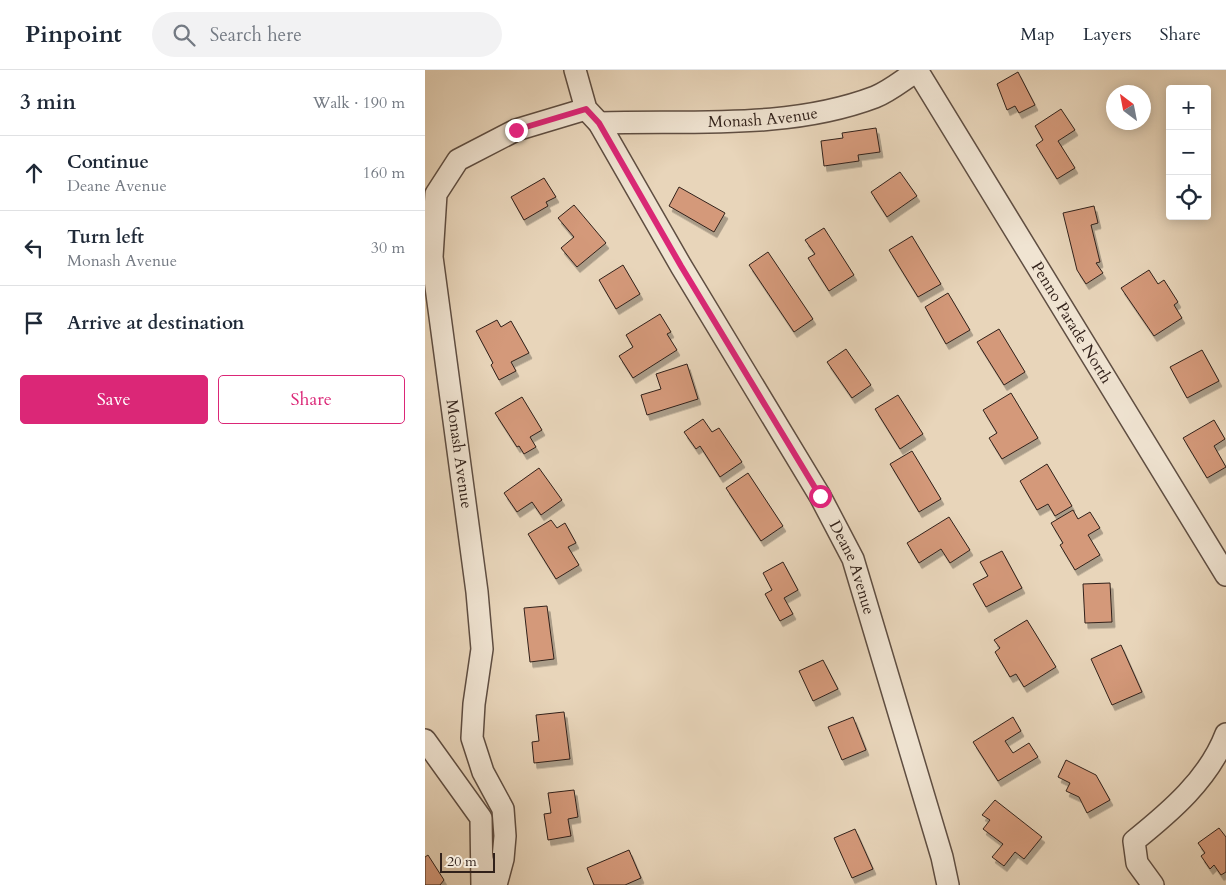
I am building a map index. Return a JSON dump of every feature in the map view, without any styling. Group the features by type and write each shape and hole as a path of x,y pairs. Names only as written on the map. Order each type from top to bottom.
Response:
{"street":[{"name":"Deane Avenue","path":"575,70 593,116 820,496 853,559 937,840 947,885"},
{"name":"Monash Avenue","path":"496,885 503,859 505,836 503,809 483,772 472,738 474,704 482,649 477,592 432,258 436,194 458,160 516,130 593,116 756,121 826,110 876,96 917,70"},
{"name":"Penno Parade North","path":"917,70 1226,575"},
{"path":"1153,885 1137,863 1133,841 1175,808 1219,753 1226,734"},
{"path":"425,740 481,818 481,885"}],"building":[{"path":"1018,72 1035,105 1019,113 1015,106 1007,110 997,84"},
{"path":"1061,109 1075,130 1058,141 1075,168 1057,179 1036,145 1043,140 1035,126"},
{"path":"876,128 880,152 858,155 859,161 824,166 821,141 843,138 842,133"},
{"path":"900,172 917,196 887,217 871,192"},
{"path":"544,178 556,197 546,202 548,206 524,220 511,197"},
{"path":"679,187 725,213 714,232 669,206"},
{"path":"574,205 606,243 577,267 561,248 574,237 558,218"},
{"path":"1094,206 1098,223 1091,225 1100,262 1096,263 1103,273 1086,284 1077,270 1063,213"},
{"path":"824,228 854,275 829,291 808,258 815,254 805,240"},
{"path":"912,236 941,284 918,297 889,250"},
{"path":"768,252 813,319 794,332 749,265"},
{"path":"623,265 640,294 616,309 599,280"},
{"path":"1149,270 1158,284 1164,280 1178,302 1174,305 1182,318 1154,336 1121,288"},
{"path":"948,293 970,330 946,344 925,307"},
{"path":"660,314 671,332 667,334 677,350 633,378 619,356 633,347 626,335"},
{"path":"497,320 501,327 511,321 529,353 511,362 516,371 499,380 491,365 493,363 476,331"},
{"path":"999,329 1025,372 1004,385 977,342"},
{"path":"846,349 871,385 852,398 827,362"},
{"path":"1202,350 1219,381 1187,398 1170,367"},
{"path":"687,364 698,399 647,415 641,395 661,389 656,374"},
{"path":"1011,393 1038,438 1002,459 989,438 997,433 983,410"},
{"path":"898,395 923,434 900,449 875,409"},
{"path":"522,397 542,430 530,437 536,447 524,454 519,446 517,447 495,413"},
{"path":"703,419 712,432 719,428 742,462 720,477 700,446 696,449 684,432"},
{"path":"1214,420 1225,439 1214,446 1226,467 1207,478 1183,438"},
{"path":"912,451 941,499 919,512 890,464"},
{"path":"1047,464 1072,506 1055,516 1048,504 1037,510 1020,481"},
{"path":"539,468 562,500 541,515 532,502 517,512 504,493"},
{"path":"748,473 783,526 761,541 726,488"},
{"path":"1073,510 1078,519 1090,512 1100,528 1088,535 1100,555 1075,570 1060,545 1063,543 1051,523"},
{"path":"949,517 970,550 950,563 941,549 919,563 907,543"},
{"path":"551,520 557,528 565,523 576,543 568,547 579,565 556,579 528,534"},
{"path":"1002,551 1022,588 986,607 973,584 988,576 980,562"},
{"path":"783,562 798,590 784,598 793,614 780,621 765,594 772,590 763,573"},
{"path":"1110,583 1112,622 1085,623 1083,584"},
{"path":"547,606 554,659 530,662 524,608"},
{"path":"1027,620 1056,667 1024,687 1016,674 1010,677 995,652 1000,648 994,640"},
{"path":"1121,645 1142,692 1112,705 1091,659"},
{"path":"823,660 838,689 813,701 799,671"},
{"path":"564,712 570,759 534,763 532,742 539,741 536,715"},
{"path":"853,717 866,750 842,760 828,727"},
{"path":"1013,717 1021,731 1005,741 1013,753 1029,743 1038,757 998,781 973,742"},
{"path":"1066,760 1096,775 1110,800 1087,813 1079,797 1066,791 1070,783 1058,777"},
{"path":"574,790 578,817 568,819 571,836 548,840 544,814 551,813 548,793"},
{"path":"995,800 1042,837 1024,859 1015,852 1004,866 992,857 1003,844 983,829 990,820 982,815"},
{"path":"1219,828 1226,837 1226,872 1221,875 1214,865 1210,869 1201,856 1205,853 1198,843"},
{"path":"855,829 873,869 852,878 834,838"},
{"path":"629,850 641,878 625,885 594,885 587,868"},
{"path":"428,855 444,880 440,885 425,885 425,857"}],"route":[{"path":"516,130 586,109 599,123 681,266 820,496"}]}
